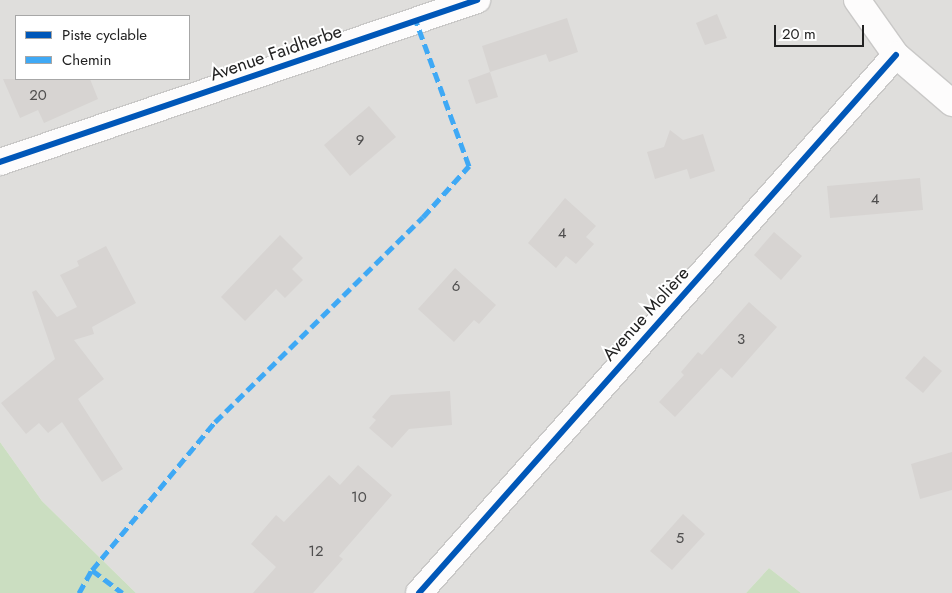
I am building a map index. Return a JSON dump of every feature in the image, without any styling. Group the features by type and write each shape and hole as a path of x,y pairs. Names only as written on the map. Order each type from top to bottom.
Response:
{"street":[{"name":"Avenue Faidherbe","path":"0,162 477,0"},
{"path":"857,0 896,55 952,103"},
{"name":"Avenue Molière","path":"419,593 896,55"}],"shaded area":[{"path":"0,0 952,0 952,593 801,593 769,568 746,593 136,593 42,501 0,442"}],"green space":[{"path":"0,442 42,501 136,593 0,593"},
{"path":"769,568 801,593 746,593"}],"building":[{"path":"717,14 727,38 705,45 696,23"},
{"path":"567,18 578,52 549,62 546,54 490,72 482,46"},
{"path":"490,72 498,97 476,104 468,80"},
{"path":"3,79 90,80 98,99 44,123 38,110 20,118"},
{"path":"369,106 396,137 350,176 324,145"},
{"path":"670,130 683,140 703,134 715,171 690,179 687,169 655,179 647,152 664,147"},
{"path":"920,178 923,210 830,218 827,186"},
{"path":"565,198 596,226 586,237 594,244 576,264 566,256 556,268 528,243"},
{"path":"774,232 802,256 781,280 754,255"},
{"path":"280,235 303,258 292,269 303,280 285,298 276,289 245,321 221,297"},
{"path":"106,246 136,303 92,327 94,334 74,340 104,379 78,399 123,469 102,482 62,422 48,433 39,423 26,434 1,403 55,359 32,292 36,290 57,317 77,307 60,275 79,266 77,261"},
{"path":"455,268 496,305 479,324 474,320 454,342 418,309"},
{"path":"749,302 777,327 732,378 721,368 675,417 659,402 684,375 681,372 698,352 702,355"},
{"path":"924,356 942,371 923,393 905,378"},
{"path":"450,391 452,425 409,429 392,448 369,428 376,420 372,417 391,395"},
{"path":"952,452 952,490 920,499 911,464"},
{"path":"358,465 392,495 339,556 343,559 313,593 253,593 276,567 251,544 276,515 284,522 329,475 340,485"},
{"path":"683,514 705,534 672,570 650,551"}],"marked path":[{"path":"79,593 92,570 215,422 423,217 469,166 416,21"},
{"path":"92,570 122,593"}],"cycle path":[{"path":"0,162 477,0"},
{"path":"419,593 896,55"}]}
